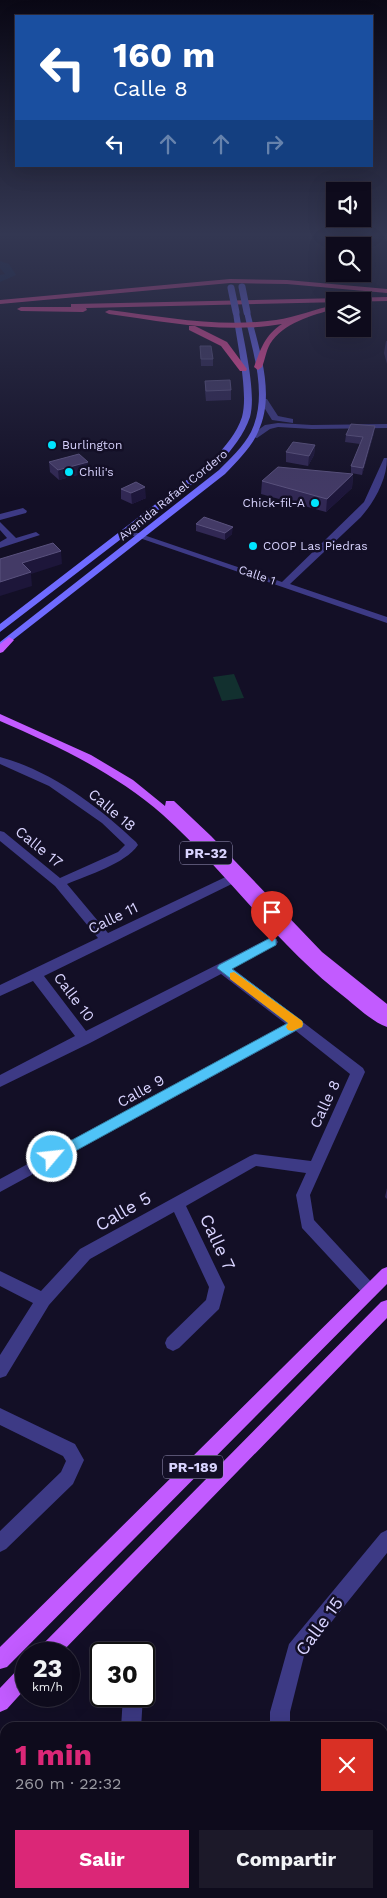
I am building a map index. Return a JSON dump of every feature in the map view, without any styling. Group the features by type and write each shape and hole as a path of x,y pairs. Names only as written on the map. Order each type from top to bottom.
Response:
{"highway":[{"path":"168,322 237,325 273,322"},
{"path":"171,322 214,337 230,350 243,368"},
{"path":"258,367 268,342 294,322"}],"main road":[{"name":"Avenida Rafael Cordero","path":"0,629 217,461 234,441 247,412 237,322"},
{"name":"Avenida Rafael Cordero","path":"0,648 222,472 239,456 254,436 264,410 258,367 248,322"},
{"name":"PR-32","path":"0,709 81,745 127,772 172,806 285,938 323,974 387,1022"},
{"name":"PR-32","path":"0,717 73,750 130,783 167,813 318,955 387,1011"},
{"name":"PR-189","path":"0,1660 387,1274"},
{"name":"PR-189","path":"59,1642 387,1307"},
{"path":"0,1702 15,1686"}],"street":[{"path":"264,401 274,418 329,426"},
{"path":"254,436 268,427 288,426 296,433 312,427 387,426"},
{"path":"284,585 358,515 368,502 387,460"},
{"path":"0,517 22,511"},
{"path":"0,525 12,538 10,542"},
{"name":"Calle 1","path":"126,532 387,620"},
{"path":"0,545 36,535"},
{"name":"Calle 18","path":"0,760 53,783 106,820 132,845 122,855 59,883"},
{"name":"Calle 17","path":"0,835 59,883 106,939"},
{"name":"Calle 11","path":"0,991 235,878"},
{"path":"0,1081 272,942"},
{"name":"Calle 8","path":"223,968 358,1072 303,1195 307,1223 370,1291"},
{"name":"Calle 10","path":"36,975 85,1039"},
{"name":"Calle 9","path":"0,1186 298,1024"},
{"name":"Calle 5","path":"0,1370 43,1300 86,1254 255,1160 314,1168"},
{"name":"Calle 7","path":"173,1343 213,1304 216,1287 177,1202"},
{"path":"0,1278 43,1300"},
{"path":"0,1416 70,1450 75,1460 67,1478 0,1543"},
{"name":"Calle 15","path":"280,1722 280,1712 296,1651 387,1539"},
{"path":"131,1722 132,1707"}],"green space":[{"path":"234,674 244,698 222,701 213,677"}],"building":[{"path":"200,346 211,346 213,359 201,359"},
{"path":"230,380 231,390 206,391 205,381"},
{"path":"351,424 375,426 363,468 351,466 363,437 346,435"},
{"path":"293,442 315,445 309,456 286,452"},
{"path":"79,454 88,462 58,470 49,462"},
{"path":"278,467 353,474 327,499 262,481"},
{"path":"136,482 145,487 131,493 121,489"},
{"path":"204,517 233,527 225,533 196,524"},
{"path":"53,543 61,551 22,563 31,572 0,582 0,559"}],"slow traffic":[{"path":"234,976 298,1024 292,1027"}],"place":[{"name":"Burlington","path":"52,445"},
{"name":"Chili's","path":"69,472"},
{"name":"Chick-fil-A","path":"315,503"},
{"name":"COOP Las Piedras","path":"253,546"}],"route":[{"path":"52,1157 298,1024 223,968 272,942"}]}
